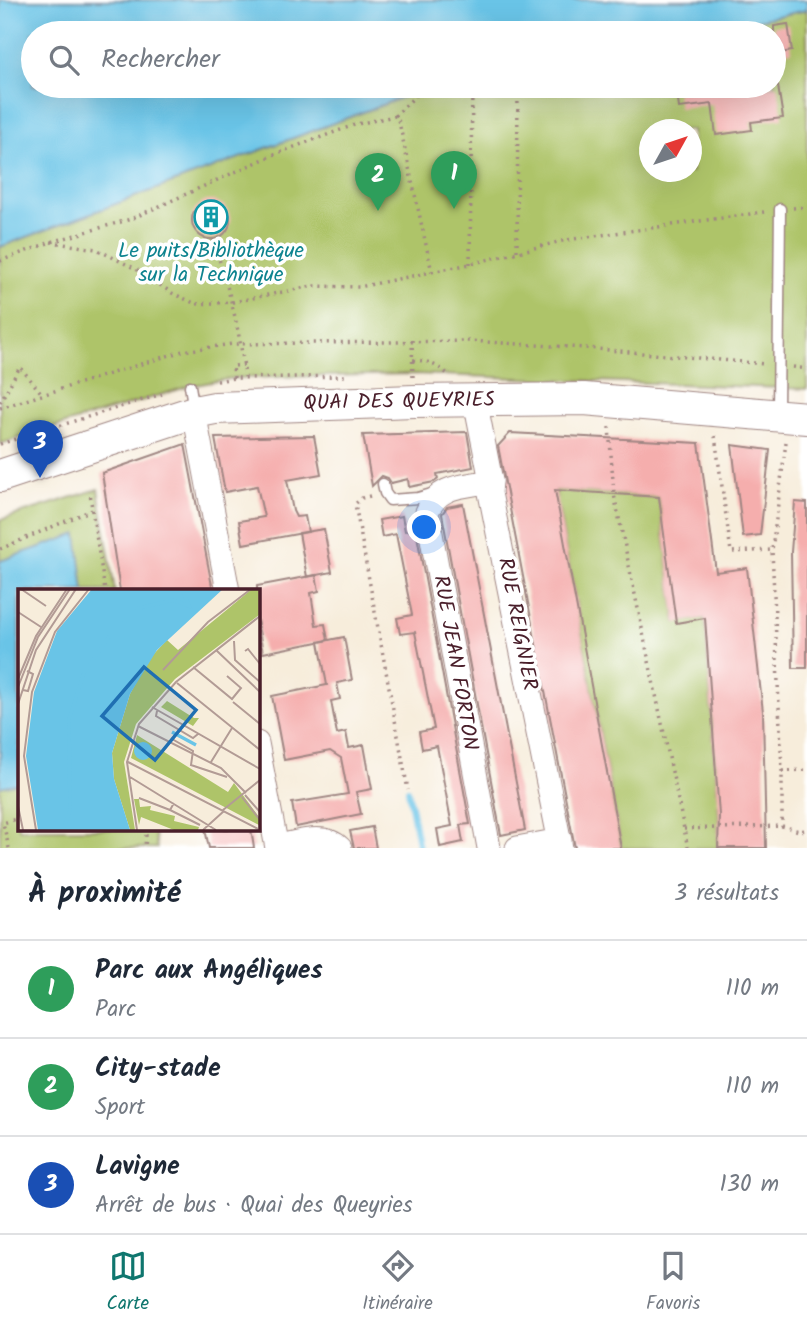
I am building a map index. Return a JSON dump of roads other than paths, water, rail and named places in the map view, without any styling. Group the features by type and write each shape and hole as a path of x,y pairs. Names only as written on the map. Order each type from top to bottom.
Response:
{"main road":[{"name":"QUAI DES QUEYRIES","path":"0,476 192,399 237,407 477,399 607,401 791,416"}],"street":[{"path":"192,399 228,589"},
{"name":"RUE REIGNIER","path":"477,399 491,481 490,493 561,844"},
{"path":"441,492 491,481"},
{"name":"RUE JEAN FORTON","path":"441,492 433,499 427,512 489,848"},
{"path":"259,753 277,847 324,838 334,841 340,848"},
{"path":"517,848 561,844"}],"lane":[{"path":"780,209 779,365 791,416"},
{"path":"384,489 390,500 398,501 441,492"}],"water":[{"path":"0,0 807,0 807,10 753,21 21,21 21,98 401,98 0,247"},
{"path":"77,534 84,589 18,589 18,783 0,787 0,561"}],"waterway":[{"path":"408,790 419,848"}],"place":[{"name":"Parc aux Angéliques","path":"454,209"},
{"name":"City-stade","path":"378,211"},
{"name":"Le puits/Bibliothèque sur la Technique","path":"211,217"},
{"name":"Lavigne","path":"40,478"}]}
